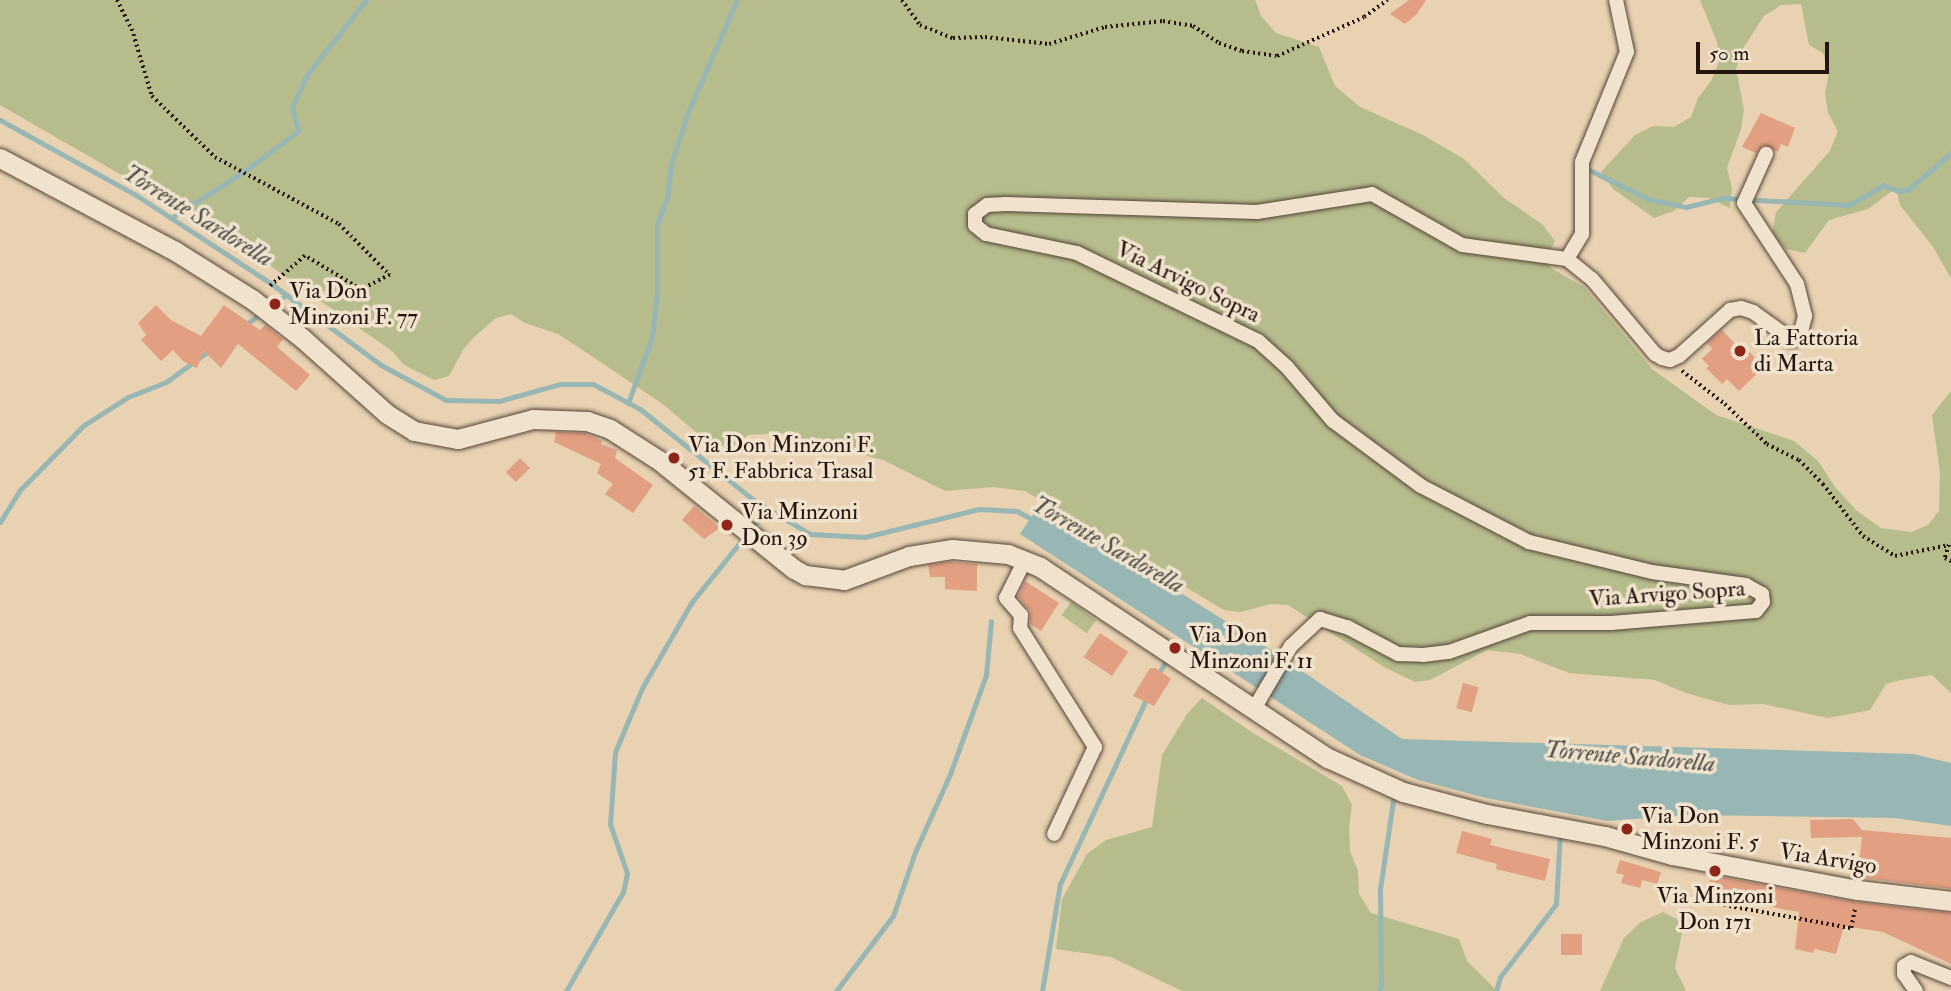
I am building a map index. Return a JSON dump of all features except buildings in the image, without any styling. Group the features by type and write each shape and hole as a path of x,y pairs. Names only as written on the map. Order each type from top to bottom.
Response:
{"main road":[{"name":"Via Arvigo","path":"0,158 175,251 253,300 302,338 399,424 429,436 457,439 533,419 587,421 610,429 660,461 805,575 844,580 909,556 952,549 983,550 1025,560 1256,705 1328,758 1392,788 1487,814 1576,830 1672,855 1858,890 1951,901"}],"street":[{"path":"1616,0 1627,52 1582,162 1582,234 1576,249 1567,259 1592,279 1656,354 1670,360 1679,356 1730,310 1753,312 1792,340 1800,336 1805,316 1797,284 1744,203 1766,154"},
{"name":"Via Arvigo Sopra","path":"1256,705 1291,646 1320,620 1347,627 1398,654 1423,655 1449,652 1530,623 1611,623 1729,616 1756,611 1763,602 1762,594 1746,585 1652,572 1529,542 1421,486 1333,421 1287,367 1258,341 1077,253 986,234 975,225 975,214 986,205 1006,204 1257,212 1371,194 1462,245 1567,259"},
{"path":"1025,560 1006,598 1021,615 1020,628 1095,747 1055,834"},
{"path":"1916,991 1903,974 1904,966 1911,962 1951,978"}],"path":[{"path":"117,0 132,29 152,96 215,157 339,224 390,275 361,290 305,256 253,300"},
{"path":"902,0 920,24 953,38 985,37 1049,44 1105,27 1163,21 1193,26 1219,43 1242,51 1277,56 1364,17 1387,0"},
{"path":"1670,360 1767,444 1799,460 1823,484 1863,536 1895,556 1949,545 1945,558 1951,561"},
{"path":"1713,904 1851,928 1858,890"}],"green space":[{"path":"0,0 1255,0 1261,16 1276,33 1319,47 1335,86 1360,107 1423,135 1464,159 1504,198 1542,224 1555,241 1545,259 1551,268 1584,287 1652,369 1716,415 1794,441 1818,461 1835,487 1856,510 1881,528 1912,532 1928,525 1939,511 1940,473 1932,415 1951,391 1951,693 1932,675 1901,680 1886,684 1870,710 1828,718 1763,704 1729,705 1686,693 1655,680 1569,673 1520,654 1487,650 1430,680 1415,682 1384,667 1288,605 1271,604 1240,612 1224,610 1025,491 993,487 945,491 883,460 781,433 748,435 734,446 718,451 664,405 587,353 558,334 525,323 511,314 496,318 473,338 449,376 434,380 404,365 392,351 229,237 0,105"},
{"path":"1700,0 1951,0 1951,278 1933,247 1900,205 1896,188 1868,209 1829,220 1805,253 1785,249 1772,232 1776,212 1830,151 1838,131 1828,113 1825,93 1829,73 1823,53 1809,45 1801,4 1781,5 1764,16 1742,50 1736,69 1744,110 1741,129 1727,168 1732,188 1730,208 1709,198 1689,197 1674,211 1654,218 1613,189 1601,172 1635,135 1653,126 1674,127 1691,117 1698,98 1711,81 1719,62 1717,42"},
{"path":"1071,602 1096,620 1087,633 1062,615"},
{"path":"1202,698 1253,733 1342,786 1352,805 1350,851 1358,871 1359,894 1371,913 1459,939 1467,961 1497,991 1182,991 1111,957 1056,949 1062,899 1087,854 1106,840 1152,827 1162,755 1187,714"},
{"path":"1663,912 1684,923 1675,968 1686,991 1600,991 1624,938 1641,922"}],"water":[{"path":"1040,504 1268,648 1402,739 1913,754 1951,763 1951,826 1894,818 1690,815 1607,821 1486,798 1418,780 1360,755 1020,534"}],"waterway":[{"path":"171,218 246,170 298,131 292,107 307,75 366,0"},
{"path":"628,403 652,337 657,294 657,225 667,198 671,164 688,112 737,0"},
{"name":"Torrente Sardorella","path":"0,120 136,195 269,282 381,365 446,400 499,401 560,384 593,384 640,409 755,501 810,534 865,537 979,509 1017,511 1035,521"},
{"path":"1587,169 1648,199 1686,207 1723,198 1849,205 1883,185 1898,191 1909,189 1951,153"},
{"path":"269,307 286,295"},
{"path":"244,326 261,313"},
{"path":"0,522 21,489 84,425 128,397 166,382 210,350"},
{"path":"751,528 768,509"},
{"path":"566,991 623,892 627,873 610,824 615,752 642,688 691,603 745,536"},
{"path":"836,991 893,916 915,852 950,774 986,675 991,621"},
{"path":"1157,677 1167,658"},
{"path":"1042,991 1060,884 1148,695"},
{"path":"1379,991 1380,889 1394,794"},
{"path":"1496,991 1500,977 1556,904 1560,832"}],"place":[{"name":"Via Don Minzoni F. 77","path":"275,304"},
{"name":"La Fattoria di Marta","path":"1740,351"},
{"name":"Via Don Minzoni F. 51 F. Fabbrica Trasal","path":"674,458"},
{"name":"Via Minzoni Don 39","path":"727,525"},
{"name":"Via Don Minzoni F. 11","path":"1175,648"},
{"name":"Via Don Minzoni F. 5","path":"1627,829"},
{"name":"Via Minzoni Don 171","path":"1715,871"}]}
